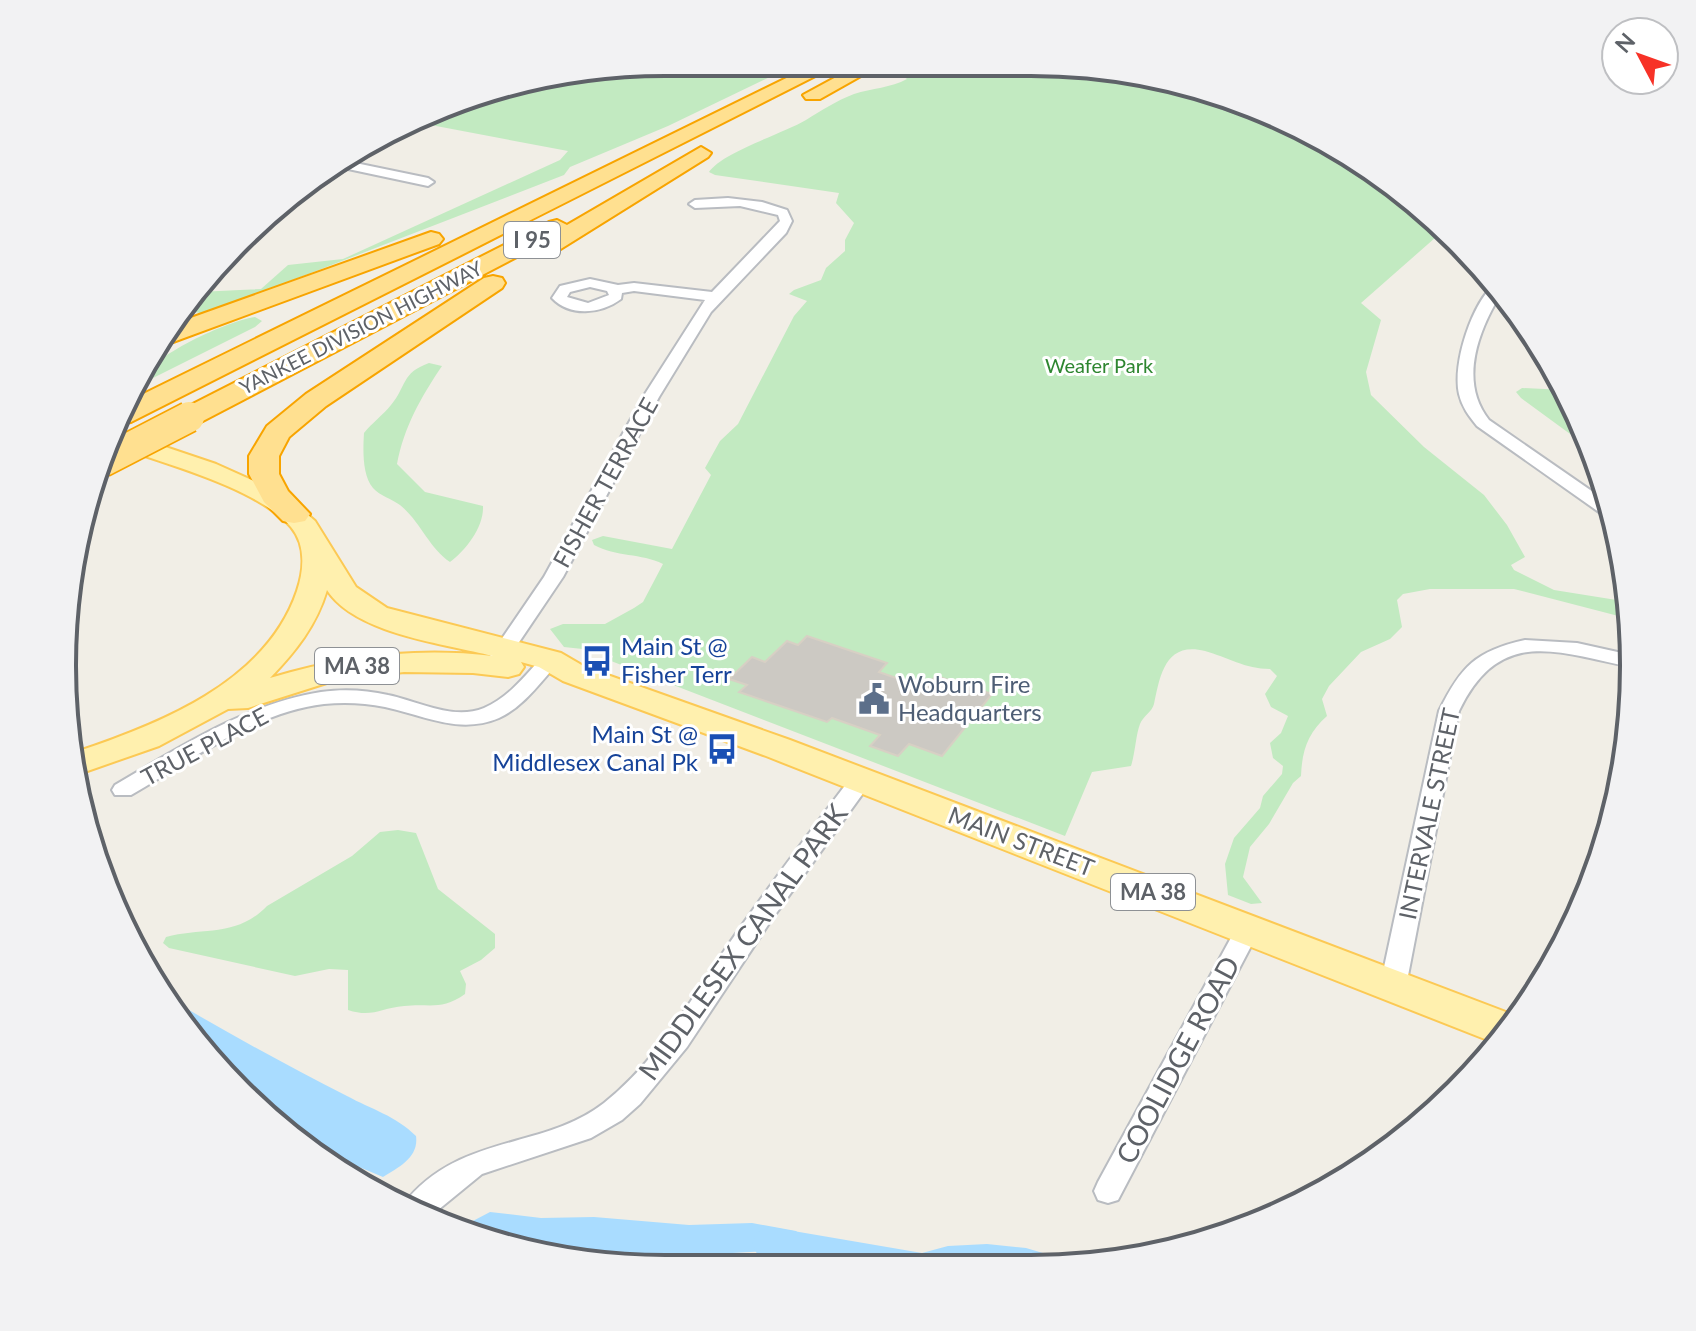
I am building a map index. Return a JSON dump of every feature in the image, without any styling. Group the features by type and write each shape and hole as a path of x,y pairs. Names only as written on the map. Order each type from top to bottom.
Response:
{"highway":[{"name":"YANKEE DIVISION HIGHWAY","path":"135,409 806,76"},
{"name":"YANKEE DIVISION HIGHWAY","path":"115,455 850,76"},
{"path":"181,330 443,235 660,148"},
{"path":"294,514 275,495 263,465 271,441 287,422 514,269 701,153"}],"main road":[{"name":"MA 38","path":"121,440 258,492 294,514 316,546"},
{"name":"MAIN STREET","path":"316,546 344,593 370,612 393,622 500,657 554,669 861,780 1497,1026"},
{"path":"151,737 235,688 279,651 295,631 310,600 318,562 316,546"},
{"name":"MAIN STREET","path":"151,737 262,691 334,670 413,661 500,657"},
{"name":"MA 38","path":"84,761 151,737"}],"street":[{"path":"353,166 428,182"},
{"name":"FISHER TERRACE","path":"500,657 563,564 657,390 715,297 781,230 786,218 779,211 759,205 695,204"},
{"path":"615,290 634,287 715,297"},
{"path":"1491,299 1472,342 1465,384 1467,405 1483,423 1597,502"},
{"name":"INTERVALE STREET","path":"1393,986 1449,711 1464,681 1494,654 1521,645 1561,646 1620,659"},
{"name":"TRUE PLACE","path":"123,790 238,726 279,708 323,698 349,697 469,719 491,714 509,705 554,669"},
{"name":"MIDDLESEX CANAL PARK","path":"425,1203 471,1167 506,1153 576,1134 597,1123 633,1093 671,1047 768,905 861,780"},
{"name":"COOLIDGE ROAD","path":"1108,1191 1248,929"}],"green space":[{"path":"772,76 668,126 570,167 564,175 205,314 194,312 210,291 261,289 288,265 343,259 560,160 568,151 431,125 513,96 589,81 627,77"},
{"name":"Weafer Park","path":"903,76 1069,77 1146,87 1220,107 1256,121 1358,175 1435,238 1361,303 1381,320 1366,372 1371,395 1424,447 1484,495 1507,525 1525,557 1511,565 1514,570 1554,590 1616,600 1618,616 1514,589 1430,589 1403,594 1397,600 1402,627 1390,639 1361,652 1329,686 1322,699 1327,716 1307,743 1301,776 1293,783 1269,824 1250,847 1243,877 1262,903 1251,904 1228,895 1225,864 1234,838 1260,808 1263,796 1282,774 1283,766 1273,758 1270,743 1281,733 1288,716 1271,707 1265,694 1277,676 1270,669 1244,665 1192,649 1173,656 1162,672 1153,707 1140,724 1131,766 1092,772 1065,836 611,661 613,656 601,651 564,647 550,629 563,624 605,624 643,602 663,564 602,549 592,540 603,536 672,549 711,475 705,468 720,441 738,424 794,316 807,301 789,294 821,280 826,268 845,251 845,240 854,223 836,203 839,193 709,172 727,157 841,100 907,79"},
{"path":"255,317 262,321 151,379 168,354 241,320"},
{"path":"429,363 442,366 414,413 397,464 425,492 483,506 481,522 473,537 450,562 407,511 373,488 364,462 364,433 391,405 409,376"},
{"path":"1522,388 1551,389 1573,436 1521,398 1516,392"},
{"path":"398,830 416,833 438,889 495,934 495,948 460,971 466,984 465,994 449,1003 356,1012 348,1010 348,970 329,969 295,976 169,948 163,943 166,937 219,930 243,923 352,856 380,832"}],"water":[{"path":"187,1009 383,1113 416,1136 411,1156 383,1177 338,1156 277,1109 222,1054"},
{"path":"490,1212 541,1218 594,1217 689,1225 752,1223 796,1231 803,1237 802,1246 769,1251 697,1255 627,1254 550,1244 471,1222"}],"building":[{"name":"Woburn Fire Headquarters","path":"807,636 887,663 879,672 925,688 936,676 992,694 942,756 909,744 898,756 870,746 880,735 832,718 827,722 739,692 747,685 729,679 752,657 765,662 787,641 798,645"}],"waterway":[{"path":"770,1243 846,1255"}],"place":[{"name":"Main St @ Fisher Terr","path":"597,661"},
{"name":"Woburn Fire Headquarters","path":"874,699"},
{"name":"Main St @ Middlesex Canal Pk","path":"722,749"}]}
